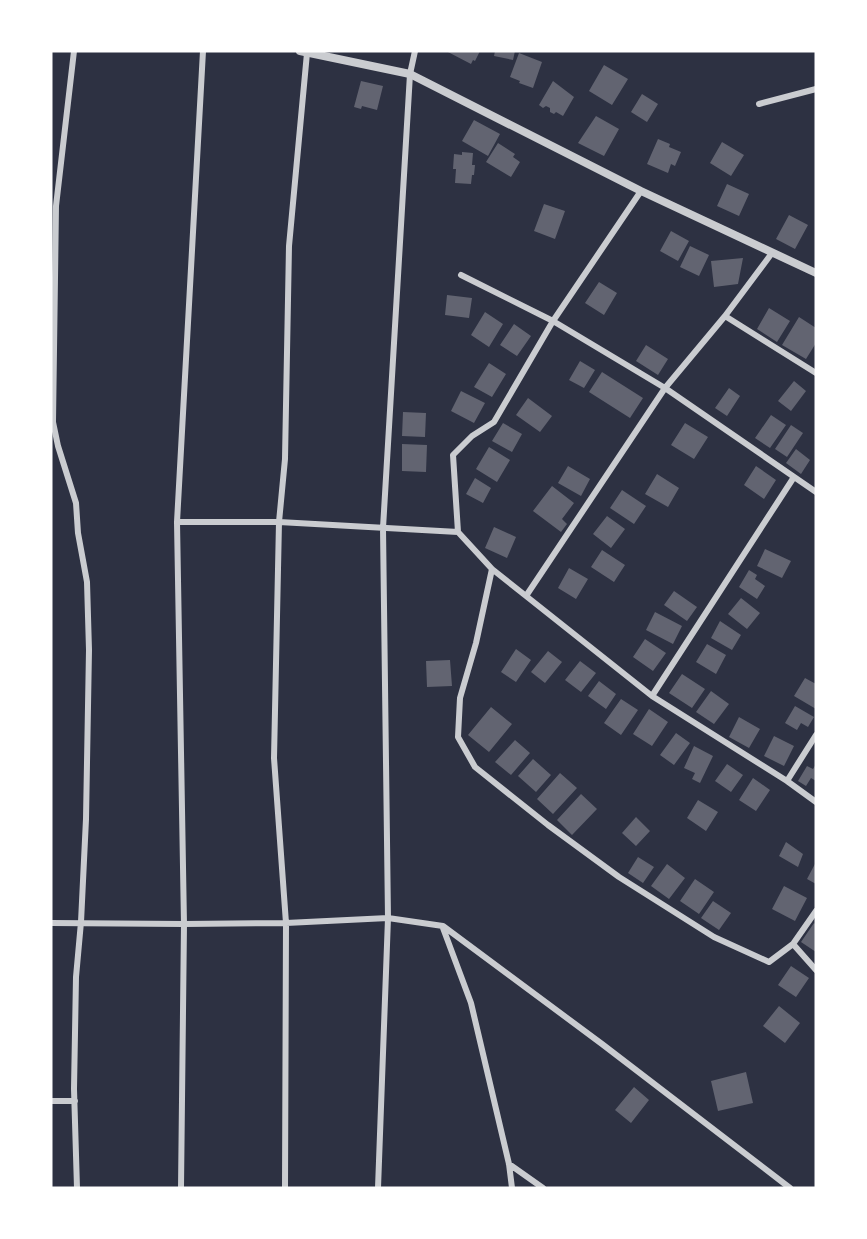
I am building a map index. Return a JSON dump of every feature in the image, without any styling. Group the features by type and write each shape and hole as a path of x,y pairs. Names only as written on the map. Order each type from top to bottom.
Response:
{"street":[{"path":"74,51 56,206 53,422 76,503 78,533 87,582 89,650 86,819 76,977 77,1188"},
{"path":"181,1188 184,924 177,522 203,51"},
{"path":"378,1188 388,918 383,528 410,74 415,51"},
{"path":"285,1188 286,922 274,758 279,522 285,459 289,246 303,52 410,74 641,191 816,273"},
{"path":"759,104 816,89"},
{"path":"641,191 553,321 494,422 472,436 453,455 458,532 492,569 652,696 787,781 816,802"},
{"path":"526,596 665,388 772,253"},
{"path":"461,275 553,321 665,388 816,492"},
{"path":"724,316 816,373"},
{"path":"652,696 794,477"},
{"path":"177,522 279,522 458,532"},
{"path":"492,569 476,644 460,698 458,737 475,767 619,877 714,937 769,962 793,944 816,911"},
{"path":"787,781 816,735"},
{"path":"51,923 184,924 388,918 443,927 602,1044 790,1188"},
{"path":"443,927 471,1003 509,1164 512,1188"},
{"path":"793,944 816,970"},
{"path":"51,1101 75,1101"},
{"path":"509,1164 543,1188"}],"building":[{"path":"446,51 480,51 471,64"},
{"path":"495,51 515,51 513,60 494,56"},
{"path":"519,53 542,62 533,88 510,77"},
{"path":"604,65 628,79 612,105 589,91"},
{"path":"361,81 383,86 377,110 362,106 361,109 354,107"},
{"path":"553,81 574,97 563,116 550,112 550,108 546,106 543,108 539,105"},
{"path":"642,94 658,104 647,122 631,112"},
{"path":"596,116 619,129 604,156 578,143"},
{"path":"474,120 500,134 488,156 462,141"},
{"path":"658,139 681,152 675,166 671,164 668,173 647,164"},
{"path":"722,142 744,155 731,176 710,163"},
{"path":"498,143 515,154 513,157 520,162 511,177 486,162"},
{"path":"462,152 473,153 472,165 475,165 471,184 455,183 454,154 462,155"},
{"path":"727,184 749,194 739,216 717,206"},
{"path":"544,204 565,211 555,239 534,231"},
{"path":"789,215 808,225 795,249 776,239"},
{"path":"671,231 689,241 678,261 660,251"},
{"path":"690,246 709,255 699,276 680,267"},
{"path":"743,258 738,284 714,287 711,261"},
{"path":"599,282 617,293 604,315 585,303"},
{"path":"447,295 472,298 469,318 445,315"},
{"path":"769,308 790,321 777,342 757,329"},
{"path":"485,312 503,324 489,347 471,335"},
{"path":"799,317 816,328 816,343 806,359 782,345"},
{"path":"514,324 531,336 517,356 500,345"},
{"path":"646,345 668,359 658,375 636,361"},
{"path":"580,361 595,370 584,388 569,380"},
{"path":"489,363 506,374 492,397 474,387"},
{"path":"602,372 643,398 630,418 589,392"},
{"path":"794,381 806,391 791,411 778,401"},
{"path":"729,388 740,396 727,416 715,408"},
{"path":"461,391 485,403 474,423 451,411"},
{"path":"528,398 552,416 540,432 516,415"},
{"path":"403,412 426,413 425,437 402,436"},
{"path":"771,415 786,425 770,448 755,438"},
{"path":"503,423 522,434 512,452 492,441"},
{"path":"685,423 708,437 694,459 671,445"},
{"path":"791,425 803,433 787,457 775,449"},
{"path":"402,444 427,445 426,472 402,471"},
{"path":"489,447 510,460 497,482 476,469"},
{"path":"796,449 810,460 801,474 786,463"},
{"path":"568,466 590,479 581,496 558,483"},
{"path":"756,466 776,480 764,499 744,485"},
{"path":"657,474 679,488 668,507 645,494"},
{"path":"475,478 491,488 483,503 466,494"},
{"path":"552,486 574,503 562,519 567,524 561,532 533,511"},
{"path":"622,490 646,506 634,524 610,508"},
{"path":"607,516 625,529 611,548 593,534"},
{"path":"494,527 516,537 507,558 485,548"},
{"path":"765,549 791,561 782,578 757,566"},
{"path":"602,550 625,565 614,582 591,567"},
{"path":"569,568 588,579 576,599 558,588"},
{"path":"749,570 757,575 755,579 765,586 757,599 739,587"},
{"path":"674,591 697,607 687,621 664,605"},
{"path":"741,598 760,613 747,629 728,614"},
{"path":"655,612 682,626 673,644 646,630"},
{"path":"720,621 741,635 732,650 711,638"},
{"path":"645,639 666,653 653,671 633,657"},
{"path":"707,644 726,655 716,674 696,662"},
{"path":"516,649 531,660 516,682 501,672"},
{"path":"548,651 562,662 545,683 531,672"},
{"path":"450,660 452,686 427,687 426,661"},
{"path":"580,661 596,673 581,692 565,680"},
{"path":"682,674 705,689 692,708 669,693"},
{"path":"805,678 816,684 816,709 794,696"},
{"path":"599,681 616,694 606,709 588,696"},
{"path":"711,691 729,704 714,724 696,712"},
{"path":"621,699 638,710 621,735 604,723"},
{"path":"795,706 814,717 808,727 801,723 797,730 785,723"},
{"path":"491,707 512,724 489,752 468,735"},
{"path":"649,709 668,722 652,746 633,734"},
{"path":"739,717 760,729 749,748 729,737"},
{"path":"676,733 690,743 674,765 660,755"},
{"path":"774,736 794,746 784,766 764,756"},
{"path":"515,740 530,753 511,775 495,762"},
{"path":"694,746 713,756 700,783 692,779 695,773 684,768"},
{"path":"533,759 551,775 536,792 518,776"},
{"path":"727,764 743,775 731,792 715,781"},
{"path":"816,764 816,781 811,778 806,786 798,781 807,766 813,769"},
{"path":"560,773 577,788 553,814 537,799"},
{"path":"753,778 770,790 756,811 739,800"},
{"path":"581,794 597,809 572,835 557,820"},
{"path":"698,800 718,812 706,831 687,818"},
{"path":"636,817 650,831 636,846 622,833"},
{"path":"786,842 803,854 798,867 779,856"},
{"path":"638,857 654,867 643,883 628,873"},
{"path":"816,862 816,884 807,879"},
{"path":"667,864 685,878 669,899 651,886"},
{"path":"695,879 714,892 699,914 680,901"},
{"path":"784,886 807,898 795,921 772,909"},
{"path":"713,901 731,913 719,930 701,918"},
{"path":"814,923 816,925 816,952 801,942"},
{"path":"791,966 809,978 796,997 778,985"},
{"path":"779,1006 800,1023 785,1043 763,1026"},
{"path":"746,1072 753,1103 718,1111 711,1081"},
{"path":"634,1087 649,1100 631,1123 615,1110"}]}
